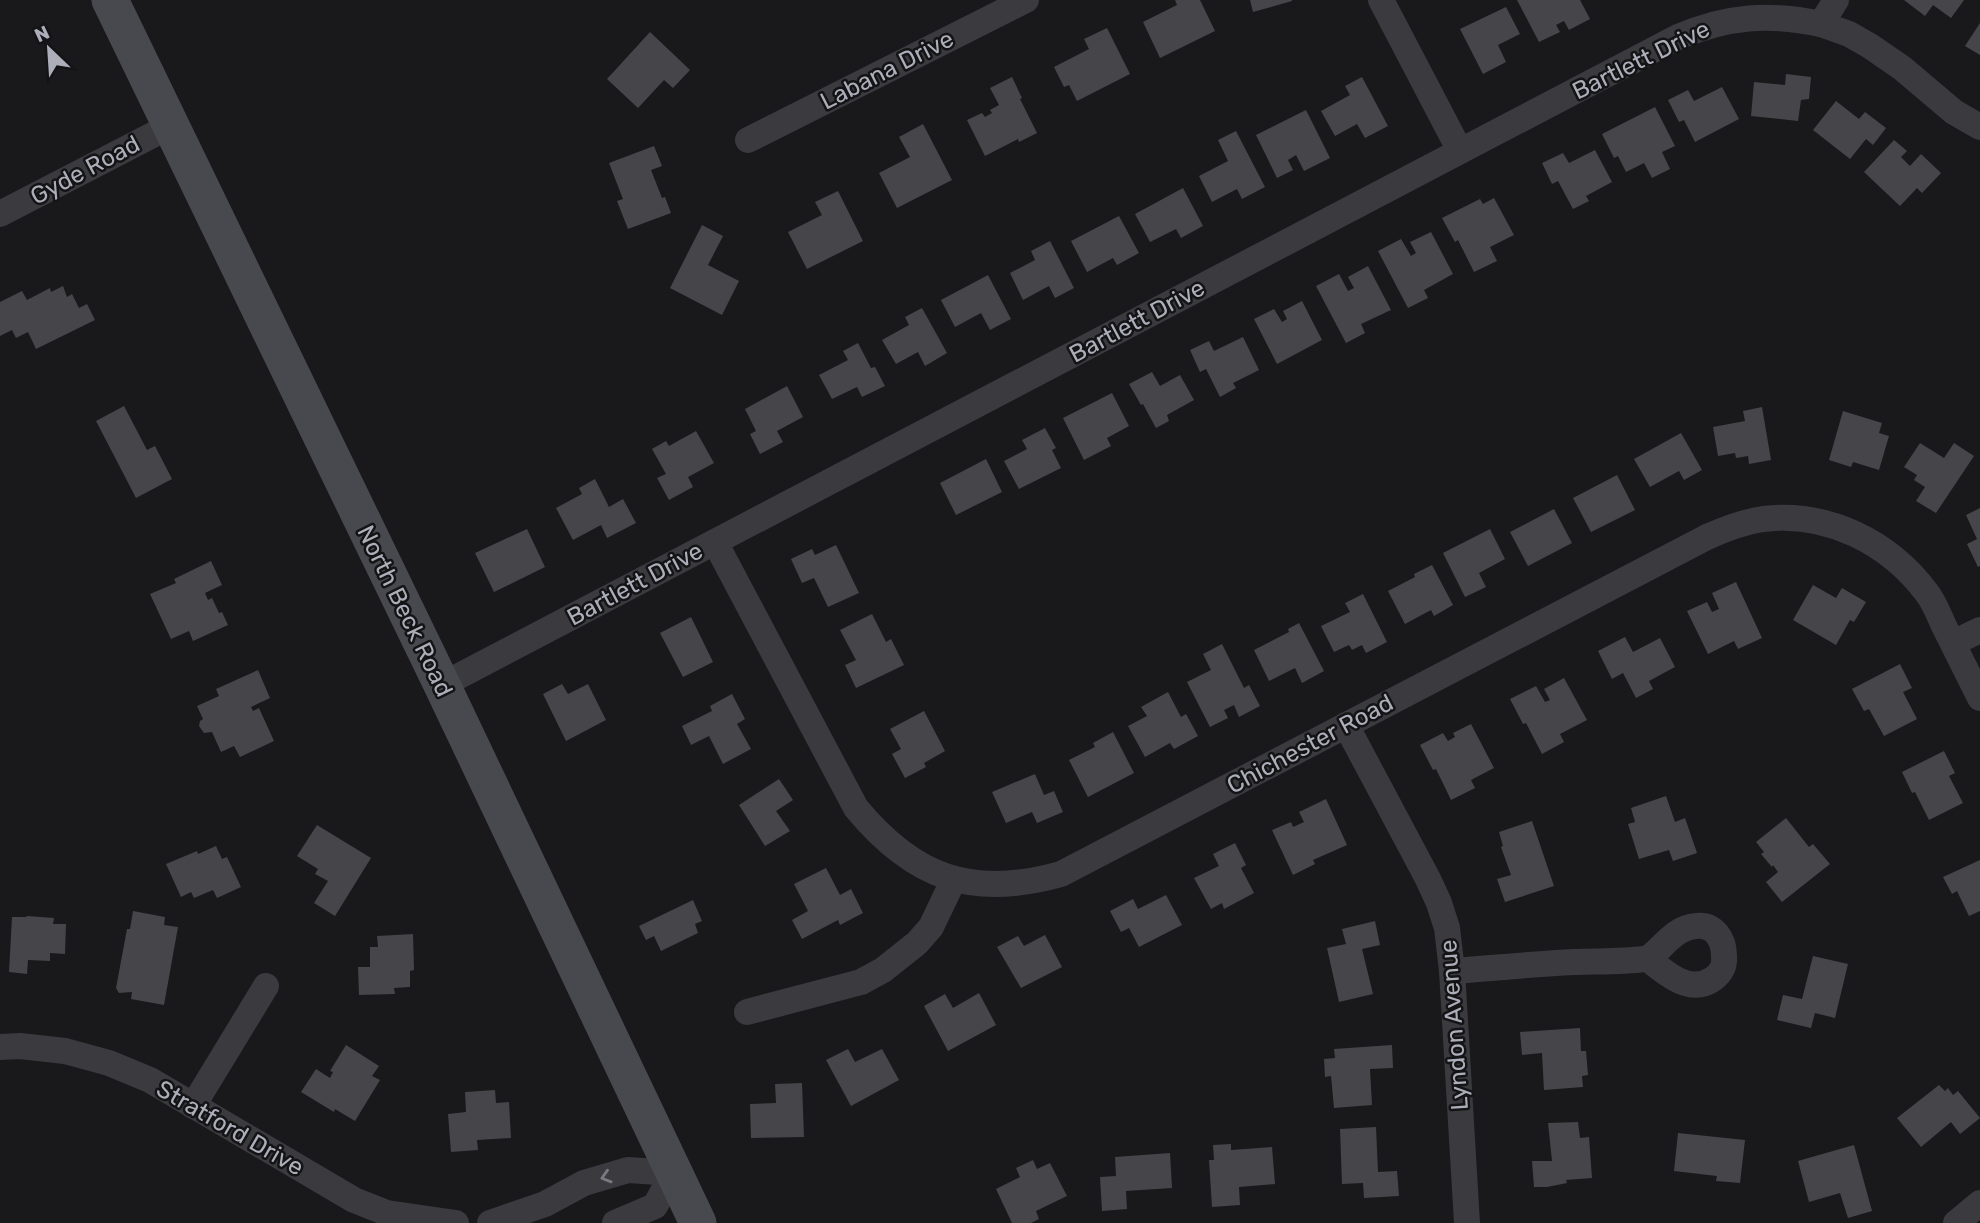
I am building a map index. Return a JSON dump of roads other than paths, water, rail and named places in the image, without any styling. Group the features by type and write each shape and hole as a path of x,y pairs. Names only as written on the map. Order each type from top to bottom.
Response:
{"main road":[{"name":"North Beck Road","path":"110,0 442,685 698,1223"}],"street":[{"name":"Labana Drive","path":"748,140 996,7 1026,0"},
{"path":"1381,0 1460,151"},
{"path":"1821,24 1836,0"},
{"name":"Bartlett Drive","path":"442,685 1678,37 1699,29 1756,17 1792,18 1821,24 1849,34 1870,46 1902,68 1954,112 1980,127"},
{"name":"Gyde Road","path":"0,214 170,126"},
{"name":"Chichester Road","path":"715,542 856,808 874,830 902,855 927,869 954,879 980,884 1008,885 1061,874 1707,537 1737,525 1764,519 1791,518 1825,523 1856,534 1880,547 1901,564 1928,594 1980,698"},
{"path":"1953,643 1980,630"},
{"name":"Lyndon Avenue","path":"1346,725 1428,880 1447,928 1467,1223"},
{"path":"747,1012 861,982 883,970 931,927 954,879"},
{"path":"1452,971 1648,959"},
{"path":"193,1106 266,986"},
{"name":"Stratford Drive","path":"0,1047 20,1046 65,1051 109,1063 150,1080 385,1218 456,1223"},
{"path":"490,1223 545,1204 584,1183 628,1170 673,1173 655,1206 615,1223"},
{"path":"1956,1223 1980,1203"}]}
